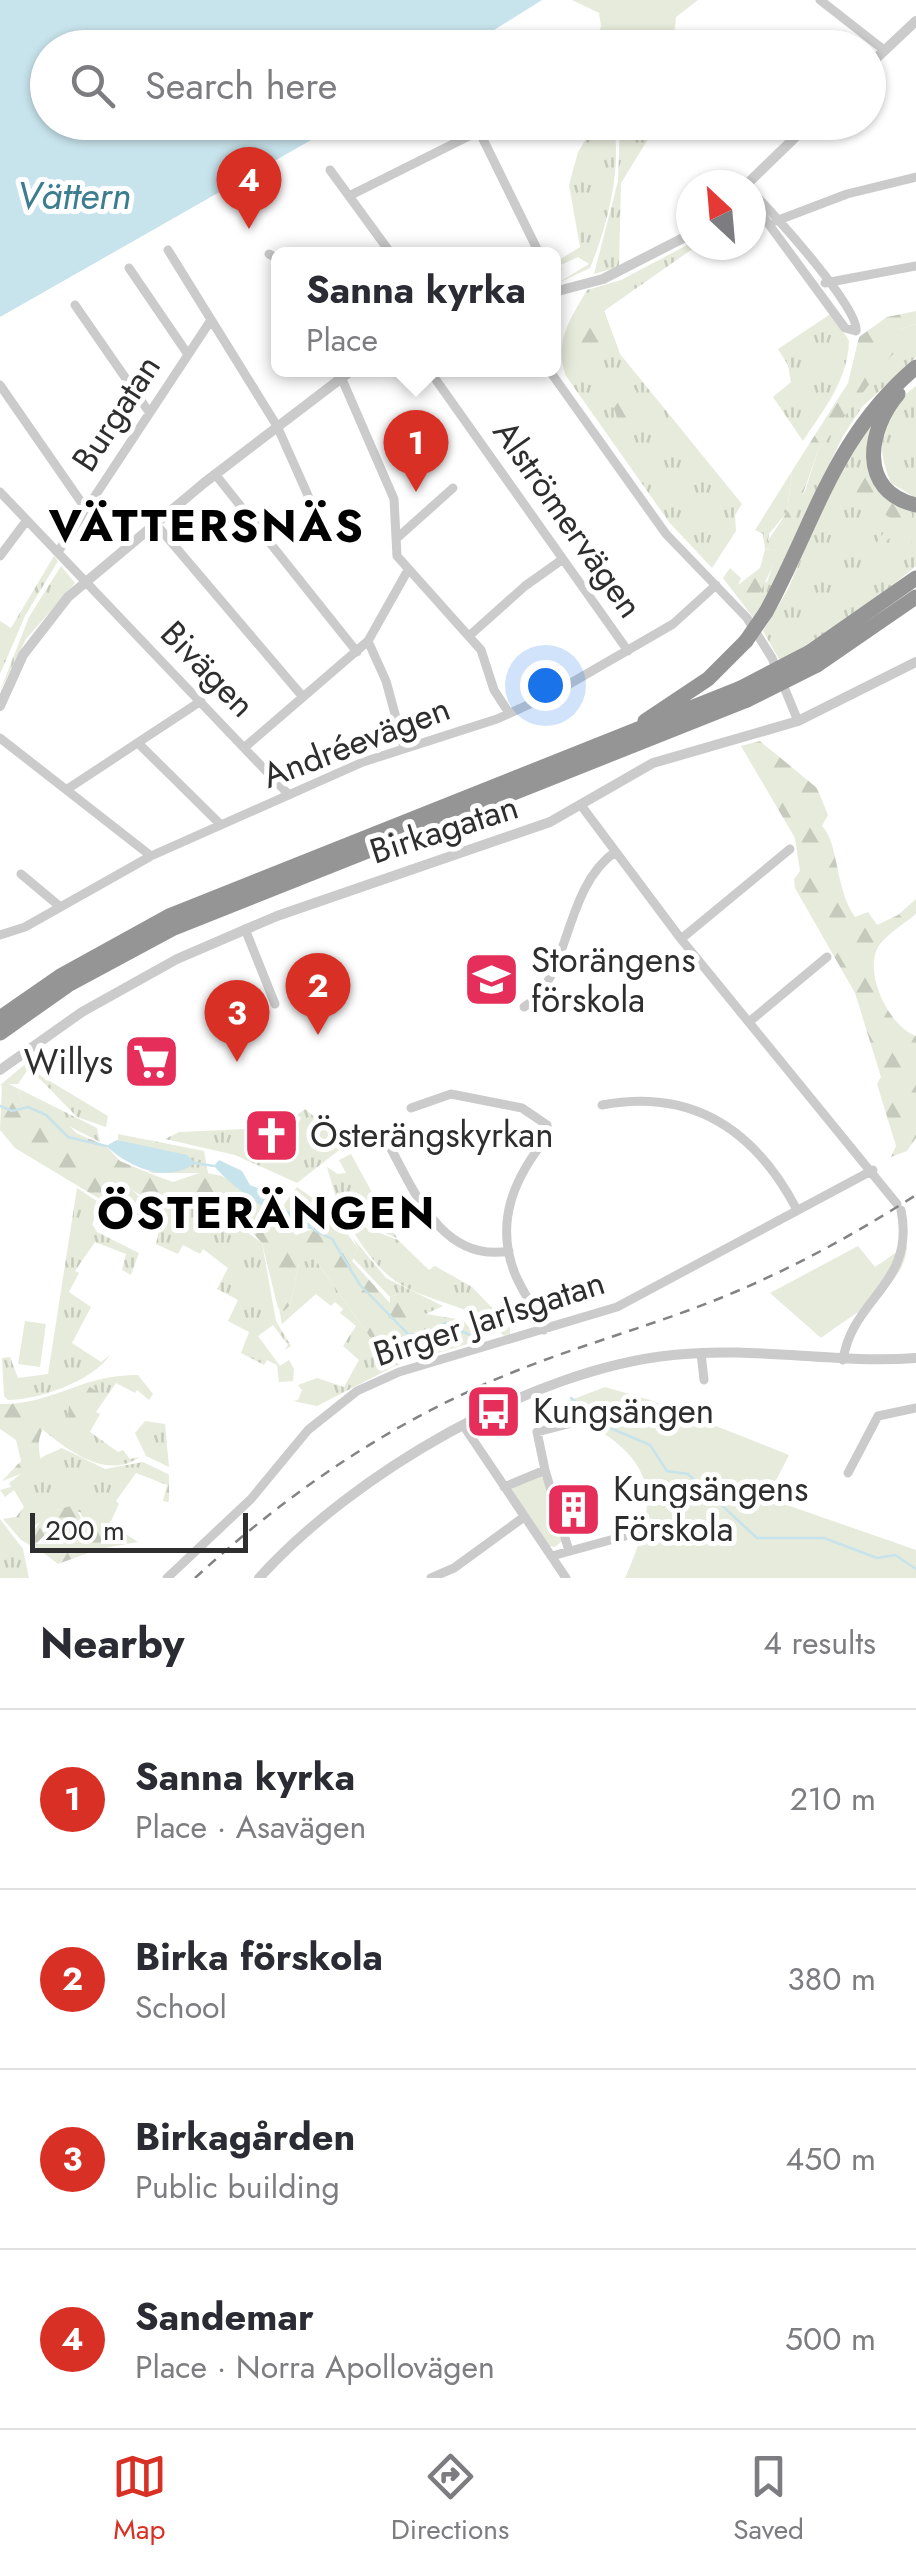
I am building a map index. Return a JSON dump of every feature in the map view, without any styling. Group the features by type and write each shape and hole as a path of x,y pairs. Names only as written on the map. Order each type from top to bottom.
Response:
{"highway":[{"path":"575,757 683,697 746,641 766,612 840,454 874,406 916,366"},
{"path":"916,378 879,419 872,448 873,464 886,488 916,505"},
{"path":"814,658 916,578"},
{"path":"0,1033 110,961 210,912 744,694 814,658 916,597"},
{"path":"0,1018 62,974 169,916 314,855 744,694"}],"street":[{"path":"820,0 858,30"},
{"path":"886,48 916,21"},
{"path":"348,196 461,140"},
{"path":"483,140 537,247"},
{"path":"761,170 792,140"},
{"path":"330,170 387,247"},
{"path":"776,221 847,194 916,176"},
{"path":"766,209 822,284 846,328 856,331 859,327 851,312 822,284"},
{"path":"766,213 776,221"},
{"path":"561,288 602,279 676,242"},
{"path":"168,250 277,426 322,529"},
{"path":"822,284 916,266"},
{"name":"Burgatan","path":"128,268 187,353"},
{"path":"74,305 149,412"},
{"name":"Burgatan","path":"58,552 211,320"},
{"path":"0,706 36,634 86,581 341,377 394,499 397,556 470,636 509,713"},
{"name":"Alströmervägen","path":"434,377 628,652"},
{"path":"555,377 666,534 716,584 762,640 798,720"},
{"path":"0,385 86,508"},
{"path":"215,474 356,652"},
{"path":"396,539 453,488"},
{"name":"Bivägen","path":"0,492 289,795"},
{"path":"0,556 26,520"},
{"path":"156,523 303,697"},
{"path":"470,636 525,586 563,559"},
{"path":"245,747 368,641 408,570"},
{"name":"Andréevägen","path":"2,937 152,856 289,795 404,747 509,713 628,652 687,613 716,584"},
{"path":"368,641 386,681 404,747"},
{"name":"Birkagatan","path":"0,1070 126,985 244,929 583,808 653,763 798,720 916,662"},
{"path":"68,788 201,701"},
{"path":"0,738 152,856"},
{"path":"138,744 222,825"},
{"path":"583,808 682,939 873,1170 911,1231 910,1266"},
{"path":"682,939 790,849"},
{"path":"524,1007 533,1001 555,962 588,875 615,852"},
{"path":"21,874 58,905"},
{"path":"244,929 275,1004"},
{"path":"749,1022 826,957"},
{"path":"410,1108 451,1094 522,1108 549,1130 520,1170 511,1196 509,1251 520,1286 544,1330"},
{"path":"602,1106 636,1101 680,1107 730,1127 757,1147 796,1208"},
{"path":"388,1143 438,1227 477,1251 509,1251"},
{"name":"Birger Jarlsgatan","path":"166,1578 250,1499 308,1430 341,1402 399,1372 632,1300 796,1208 873,1170"},
{"path":"843,1360 855,1325 898,1288"},
{"path":"700,1354 704,1380"},
{"path":"259,1578 350,1497 463,1425 584,1376 646,1359 700,1354 843,1360 916,1358"},
{"path":"848,1473 878,1416 916,1408"},
{"path":"569,1552 537,1432 572,1423"},
{"path":"463,1425 566,1578"},
{"path":"504,1486 545,1470"},
{"path":"431,1578 454,1568 524,1517"},
{"path":"552,1556 636,1533"},
{"path":"454,1568 462,1578"}],"green space":[{"path":"572,0 698,0 676,17 675,30 600,30 599,13"},
{"path":"585,140 616,140 615,177 590,268 561,282 589,264 578,257 561,265 561,259 580,247 569,185"},
{"path":"619,140 648,140 621,183 619,267 594,274 618,181"},
{"path":"676,251 677,260 604,311 620,354 742,504 735,515 736,531 712,568 669,522 566,376 563,341 575,310 587,290 621,280"},
{"path":"613,294 620,299 604,311 619,351 592,361 578,355 568,338 587,301"},
{"path":"916,311 916,324 900,329 905,346 891,356 818,451 789,533 767,542 787,512 792,471 848,383 859,337 887,317"},
{"path":"832,313 849,341 848,355 834,394 803,441 773,397 791,382 788,365 778,349"},
{"path":"916,324 916,357 862,407 843,436 755,620 723,578 730,568 741,578 738,585 767,582 778,551 765,549 763,534 755,530 792,471 787,512 768,541 805,491 818,451 900,340 900,329"},
{"path":"626,380 649,405 626,407 635,427 619,423 608,391"},
{"path":"916,386 916,498 891,483 882,442 888,418"},
{"path":"891,398 870,432 870,470 916,508 916,566 861,611 780,661 763,631 788,589 840,467"},
{"path":"864,467 886,498 912,513 912,548 908,554 903,551 900,531 868,554 893,520 853,492 852,485"},
{"path":"765,549 778,551 778,555 758,597 750,598 738,585 760,568"},
{"path":"54,556 58,561 25,616 0,674 0,621 11,628"},
{"path":"61,566 75,583 26,639 0,691 29,617"},
{"path":"760,741 817,788 828,815 822,826 832,843 844,893 855,917 868,912 877,925 898,915 916,899 916,914 880,944 875,955 876,982 888,1010 906,1031 916,1036 916,1138 907,1151 891,1157 896,1146 877,1084 881,1077 855,993 795,888 794,879 800,871 795,838 741,746"},
{"path":"40,1052 18,1084 9,1084 97,1128 100,1142 22,1102 19,1091 0,1085"},
{"path":"49,1052 38,1074 108,1116 106,1127 77,1117 37,1076 38,1066"},
{"path":"2,1084 19,1091 22,1102 64,1120 76,1133 106,1146 120,1161 173,1182 202,1172 222,1176 267,1205 296,1235 313,1229 310,1224 324,1207 328,1209 358,1248 352,1261 390,1303 390,1297 402,1295 426,1314 463,1320 472,1331 471,1343 397,1365 370,1337 315,1259 299,1263 290,1305 284,1311 278,1308 262,1243 251,1231 197,1204 163,1209 132,1190 98,1198 15,1148 0,1130"},
{"path":"305,1109 347,1144 297,1183 235,1155 165,1139 179,1132 245,1129 260,1140 257,1147 266,1152 282,1136 298,1138 299,1129 290,1124 298,1123 301,1118 297,1115"},
{"path":"118,1134 204,1151 208,1173 152,1173 148,1171 182,1170 118,1140"},
{"path":"351,1154 397,1238 341,1215 327,1167 338,1174 346,1173 339,1160"},
{"path":"297,1187 328,1209 323,1207 310,1224 282,1207"},
{"path":"77,1188 106,1207 99,1209 92,1224 97,1232 139,1253 131,1275 122,1270 126,1254 95,1242 75,1271 79,1273 69,1292 91,1307 72,1343 101,1362 110,1355 78,1381 34,1397 8,1400 4,1396 2,1358 10,1357 18,1378 48,1374"},
{"path":"132,1190 143,1200 183,1208 197,1204 219,1212 262,1243 276,1321 291,1346 285,1350 288,1345 273,1325 258,1336 280,1366 289,1360 294,1369 293,1381 279,1382 277,1365 267,1360 264,1365 241,1353 249,1332 228,1321 238,1300 217,1289 228,1268 203,1249 200,1254 183,1245 178,1254 156,1244 160,1225 98,1198"},
{"path":"344,1219 398,1240 429,1270 435,1266 472,1287 503,1319 511,1310 510,1334 504,1336 482,1318 413,1291 391,1278"},
{"path":"352,1237 386,1278 443,1306 426,1314 397,1295 390,1297 353,1258 358,1248"},
{"path":"907,1245 904,1260 887,1287 821,1338 770,1293 858,1246 875,1267"},
{"path":"315,1259 370,1337 397,1365 317,1406 293,1401 298,1400 302,1390 298,1385 317,1378 344,1387 359,1360 343,1346 356,1326 340,1313 343,1309 335,1302 331,1306 316,1294 282,1324 279,1308 284,1310 290,1305 299,1263"},
{"path":"25,1321 46,1324 40,1367 18,1364"},
{"path":"138,1375 153,1394 149,1400 137,1390 135,1393 116,1383 96,1412 100,1414 90,1432 118,1452 123,1450 130,1459 140,1457 123,1464 106,1465 72,1452 12,1404 102,1379"},
{"path":"87,1385 99,1393 82,1410 86,1436 79,1441 68,1410 74,1396"},
{"path":"605,1387 650,1400 789,1455 767,1498 916,1550 916,1578 625,1578 645,1519 647,1497 643,1477 633,1459 616,1443 564,1410 563,1403"},
{"path":"43,1403 48,1409 39,1441 42,1466 2,1481 21,1461 16,1440 0,1429 0,1404"},
{"path":"145,1421 165,1424 169,1467 146,1456 135,1433"},
{"path":"62,1448 105,1469 143,1462 168,1474 168,1502 163,1501 167,1485 136,1473 116,1501 119,1504 110,1523 138,1542 99,1549 80,1512 59,1509 34,1526 32,1544 39,1550 21,1540 3,1519 16,1517 24,1507 14,1490 5,1497 0,1490 11,1487 9,1483 44,1456"},
{"path":"538,1476 543,1478 562,1541 555,1547 548,1546 511,1489"},
{"path":"75,1506 86,1528 102,1533 105,1540 99,1549 58,1564 32,1544 35,1529 45,1517"},
{"path":"0,1519 23,1549 29,1578 0,1578"}],"water":[{"name":"Vättern","path":"0,0 542,0 494,30 30,30 30,140 311,140 0,317"},
{"path":"117,1140 187,1155 195,1163 172,1172 148,1170 106,1146"},
{"path":"219,1160 242,1171 250,1185 270,1193 279,1206 307,1220 314,1230 274,1214 245,1194 214,1166"}],"waterway":[{"path":"0,1106 12,1111 28,1107 46,1115 68,1137 106,1146"},
{"path":"195,1163 214,1166"},
{"path":"314,1230 332,1239 360,1285 408,1334 421,1335 445,1323 474,1337"},
{"path":"571,1398 610,1428 650,1445 667,1471 688,1474 757,1538 824,1538 877,1558 895,1555 916,1569"}],"railway":[{"path":"195,1578 303,1489 421,1415 506,1375 759,1282 916,1195"}],"place":[{"name":"Sandemar","path":"249,229"},
{"name":"Sanna kyrka","path":"416,492"},
{"name":"Storängens förskola","path":"492,980"},
{"name":"Birka förskola","path":"318,1035"},
{"name":"Willys","path":"152,1062"},
{"name":"Birkagården","path":"237,1062"},
{"name":"Österängskyrkan","path":"271,1135"},
{"name":"Kungsängen","path":"494,1411"},
{"name":"Kungsängens Förskola","path":"574,1509"}],"district":[{"name":"VÄTTERSNÄS","path":"207,525"},
{"name":"ÖSTERÄNGEN","path":"267,1212"}]}
